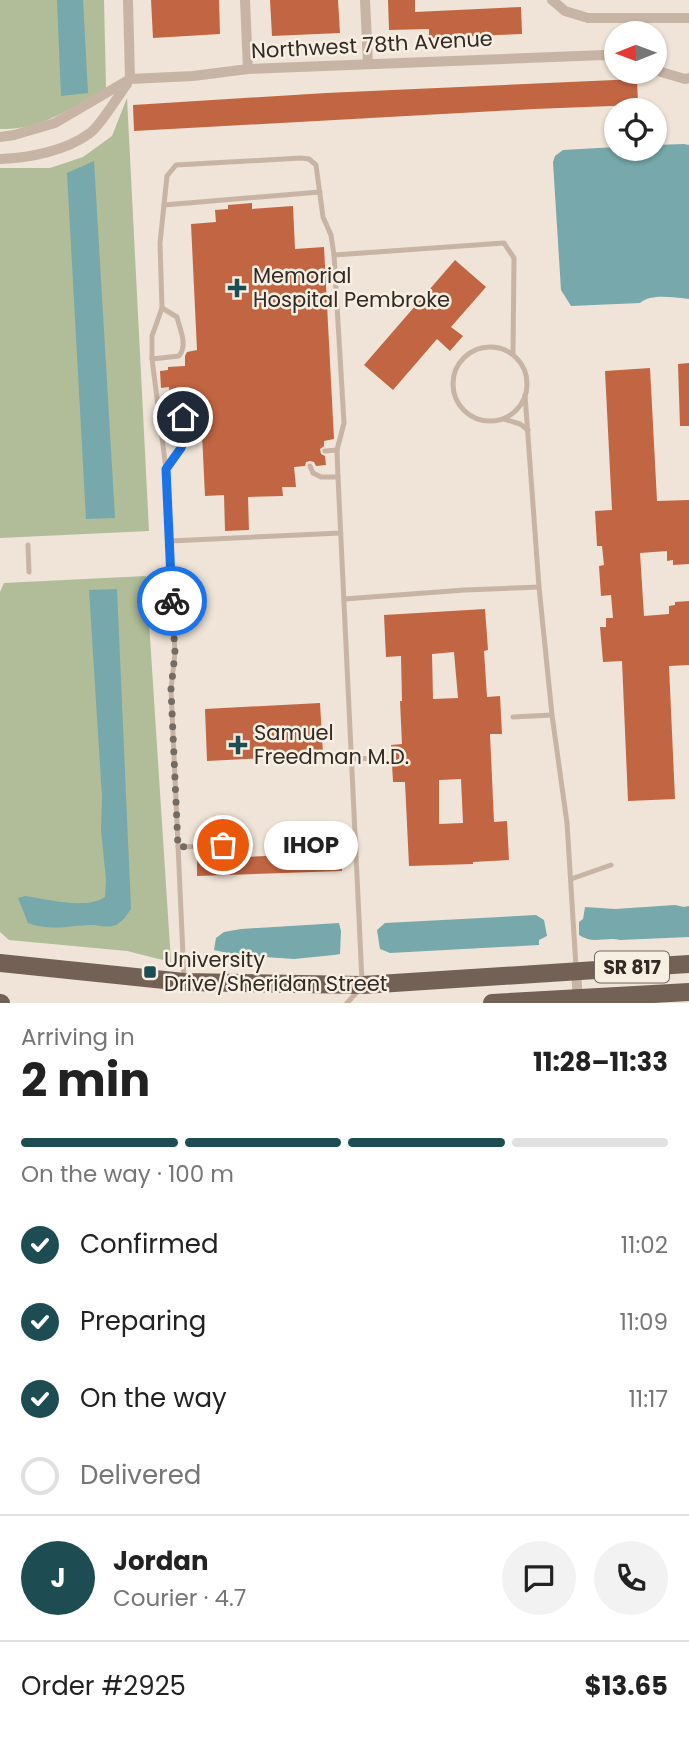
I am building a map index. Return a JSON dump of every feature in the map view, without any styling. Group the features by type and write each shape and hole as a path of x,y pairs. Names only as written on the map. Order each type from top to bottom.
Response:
{"main road":[{"name":"SR 817","path":"0,963 184,982 362,985 689,964"},
{"name":"SR 817","path":"492,1003 663,998 689,992"}],"street":[{"path":"0,159 26,158 61,148 91,133 130,79 128,0"},
{"path":"244,0 248,69"},
{"path":"365,0 368,64"},
{"path":"552,0 565,11 588,18 689,18"},
{"name":"Northwest 78th Avenue","path":"0,137 55,122 130,79 193,76 248,69 604,54"},
{"path":"667,74 689,78"},
{"path":"576,970 578,1000"}],"lane":[{"path":"184,982 171,689 175,653 170,541 166,469 152,359 152,336 162,308 160,243 167,176 176,165 309,159 316,165 323,217 331,235 334,255 344,423 337,450 362,985 347,1003"},
{"path":"164,205 320,192"},
{"path":"334,255 504,243 514,258 513,354"},
{"path":"152,359 179,356 183,351 177,317 162,308"},
{"path":"478,348 502,348 513,354 521,363 526,374 525,395 519,407 503,419 483,421 466,413 455,398 454,374 459,363 478,348"},
{"path":"525,395 538,587 567,823 576,970"},
{"path":"159,407 187,405"},
{"path":"159,407 174,410 183,417 186,430 184,440"},
{"path":"166,469 181,448 194,413"},
{"path":"503,419 520,424 528,430"},
{"path":"325,451 337,450"},
{"path":"310,466 313,473 321,477 338,477"},
{"path":"170,541 341,533"},
{"path":"28,545 29,572"},
{"path":"344,598 538,587"},
{"path":"513,717 552,715"},
{"path":"352,759 381,758"},
{"path":"178,847 250,845"},
{"path":"571,879 611,865"}],"green space":[{"path":"0,0 104,0 106,88 42,122 15,129 0,129"},
{"path":"127,98 149,531 0,538 0,168 50,168 83,157 112,136"},
{"path":"146,576 171,962 127,951 9,940 0,932 0,592 4,583"}],"water":[{"path":"57,0 83,0 88,93 61,96"},
{"path":"667,145 689,145 689,299 657,297 640,303 571,306 561,290 553,162 555,156 563,150 604,148 604,161 667,161"},
{"path":"94,161 115,518 86,519 67,173"},
{"path":"117,589 131,909 116,925 53,928 37,926 28,923 18,898 25,896 88,903 105,897 102,797 89,590"},
{"path":"689,906 689,937 595,940 579,935 579,922 583,919 585,907 615,909"},
{"path":"536,915 544,920 547,936 539,940 539,945 390,953 380,949 377,930 385,923"},
{"path":"339,923 340,954 294,959 236,955 214,950 216,938 224,932"}],"building":[{"path":"151,0 219,0 220,34 153,38"},
{"path":"270,0 338,0 340,33 272,36"},
{"path":"388,0 415,0 415,12 521,7 522,34 429,38 429,29 389,30"},
{"path":"604,80 604,84 637,84 638,98 604,98 604,106 134,131 133,105"},
{"name":"Memorial Hospital Pembroke","path":"252,203 252,209 293,206 295,249 324,247 334,439 324,441 324,446 320,449 325,456 326,465 316,466 310,461 306,462 305,466 294,467 296,487 282,487 283,496 248,497 249,530 225,531 224,495 205,496 201,413 193,408 188,413 192,405 189,400 170,400 169,387 161,388 160,371 168,370 168,367 185,366 187,352 197,350 191,224 216,222 215,210 228,209 228,205"},
{"path":"455,260 486,287 451,327 463,336 450,351 437,339 393,390 364,365"},
{"path":"689,363 689,426 680,426 678,364"},
{"path":"650,368 657,501 689,500 689,564 673,565 673,560 667,561 667,551 640,553 644,616 669,614 669,606 675,605 675,602 689,601 689,665 669,666 675,799 628,801 622,661 603,662 600,627 606,627 606,618 613,618 611,595 601,596 599,566 604,565 602,546 597,546 595,511 612,510 605,371"},
{"path":"485,609 487,697 500,696 502,734 490,734 494,822 507,821 509,860 409,866 405,782 393,782 391,745 402,744 401,656 386,657 384,615","holes":["454,652 458,698 433,699 432,654","461,779 463,823 439,824 439,780"]},
{"path":"320,703 323,755 207,761 205,709"},
{"path":"341,842 342,871 197,876 197,859 266,856 265,845"}],"way so far":[{"path":"172,601 175,653 171,689 178,847 223,845"}],"place":[{"name":"Memorial Hospital Pembroke","path":"237,288"},
{"name":"Samuel Freedman M.D.","path":"238,745"},
{"name":"IHOP","path":"223,845"},
{"name":"University Drive/Sheridan Street","path":"150,972"}],"route":[{"path":"172,601 166,469 184,440 186,430 183,417"}]}
